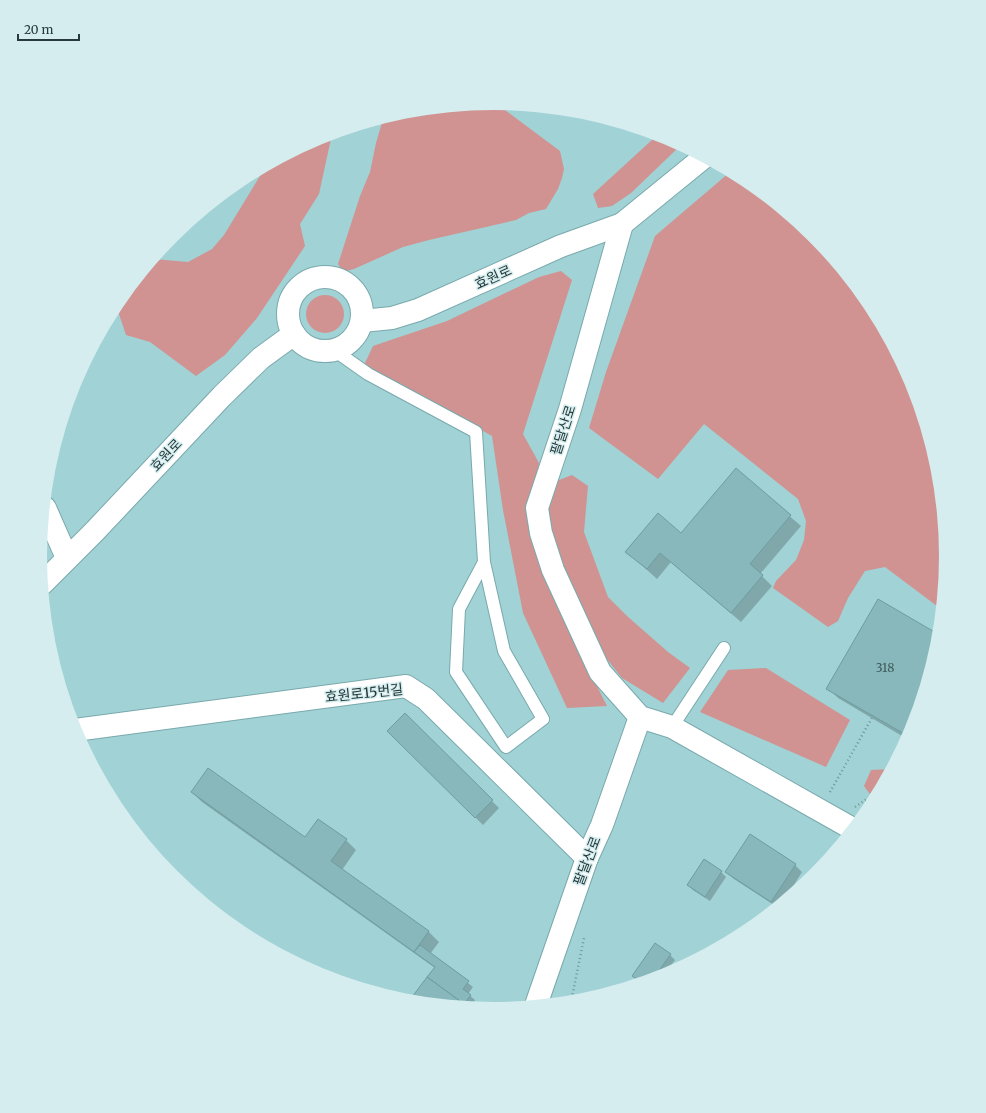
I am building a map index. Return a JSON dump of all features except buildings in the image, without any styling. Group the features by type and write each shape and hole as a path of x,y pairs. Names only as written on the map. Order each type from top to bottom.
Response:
{"street":[{"path":"622,224 699,161"},
{"name":"효원로","path":"362,321 392,318 418,310 561,246 622,224"},
{"name":"팔달산로","path":"538,1000 587,858 602,825 640,717 600,672 552,570 541,533 537,508 570,409 622,224"},
{"path":"322,277 335,278 346,283 355,291 361,302 363,315 362,321 354,338 345,346 334,350 321,351 309,348 294,334 288,319 289,307 293,295 300,286 311,280 322,277"},
{"name":"효원로","path":"48,578 222,396 261,358 294,334"},
{"path":"49,517 68,558"},
{"name":"효원로15번길","path":"82,729 406,686 426,699 587,858"},
{"path":"640,717 672,727 848,826"}],"lane":[{"path":"334,350 368,374 476,432 484,562 504,651 543,719 506,746 456,672 459,609 484,562"},
{"path":"672,727 724,648"}],"path":[{"path":"820,810 873,716"},
{"path":"572,995 585,932"}],"shaded area":[{"path":"506,110 560,151 564,169 558,189 546,209 529,213 516,220 403,247 354,269 343,272 338,264 360,196 370,172 381,125 435,114 464,111"},
{"path":"652,140 676,150 631,193 612,206 598,208 593,194"},
{"path":"330,141 319,194 300,224 305,246 257,318 225,355 196,376 150,342 126,335 119,314 139,285 160,260 188,262 212,249 224,235 259,177 296,156"},
{"path":"725,176 765,203 787,221 828,262 847,285 864,309 893,359 905,386 924,441 935,498 938,527 939,556 936,605 885,567 865,571 848,598 838,621 828,627 773,588 776,581 796,560 804,540 806,521 798,499 704,424 658,479 589,428 606,372 655,236"},
{"path":"561,271 572,280 523,434 539,463 530,524 561,615 607,706 567,708 523,613 503,510 492,436 364,365 373,346 447,321 539,277"},
{"path":"325,295 338,301 344,314 338,327 325,333 312,327 306,314 312,301"},
{"path":"572,475 588,486 584,532 608,597 668,652 690,668 663,703 622,678 594,643 570,591 541,507 549,484"},
{"path":"766,668 850,720 826,767 700,712 728,670"},
{"path":"885,769 870,794 864,786 871,770"}]}
